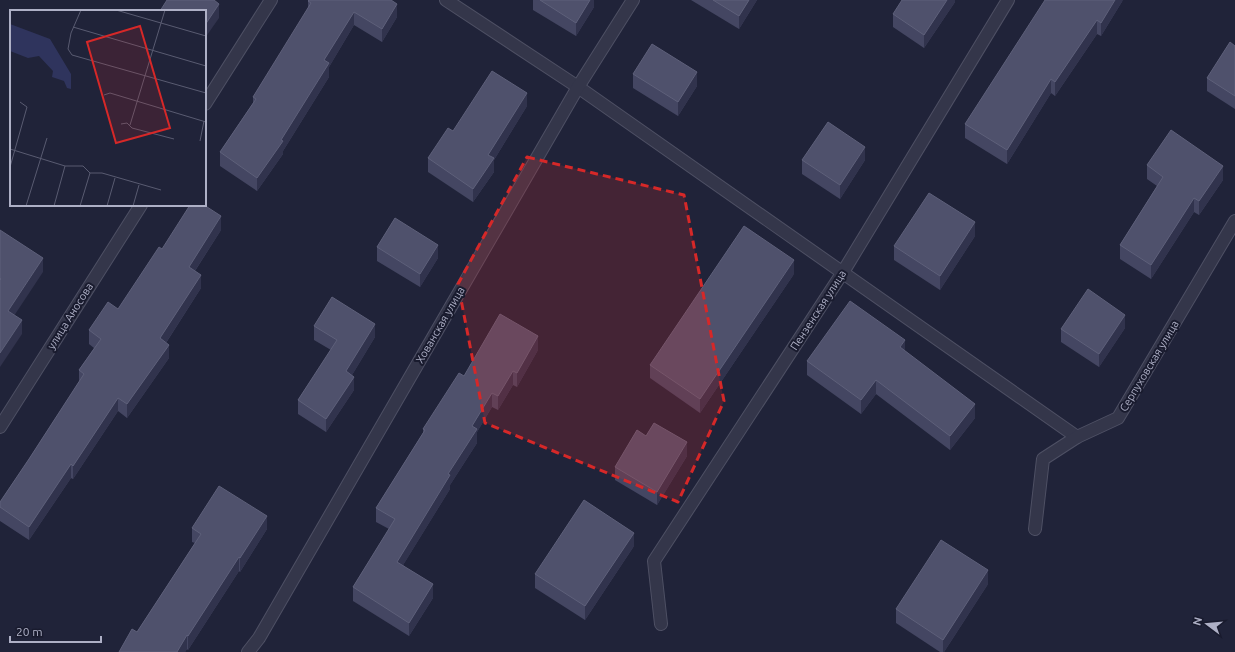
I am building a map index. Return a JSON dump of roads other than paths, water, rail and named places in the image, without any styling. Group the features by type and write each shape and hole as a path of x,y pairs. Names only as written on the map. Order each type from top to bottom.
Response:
{"street":[{"path":"206,102 271,0"},
{"path":"446,0 578,87 1077,437"},
{"name":"Хованская улица","path":"248,652 258,638 578,87 633,0"},
{"name":"Пензенская улица","path":"661,624 654,561 843,272 1008,0"},
{"name":"улица Аносова","path":"0,428 140,206"},
{"name":"Серпуховская улица","path":"1035,529 1043,459 1077,437 1118,418 1235,221"}]}
